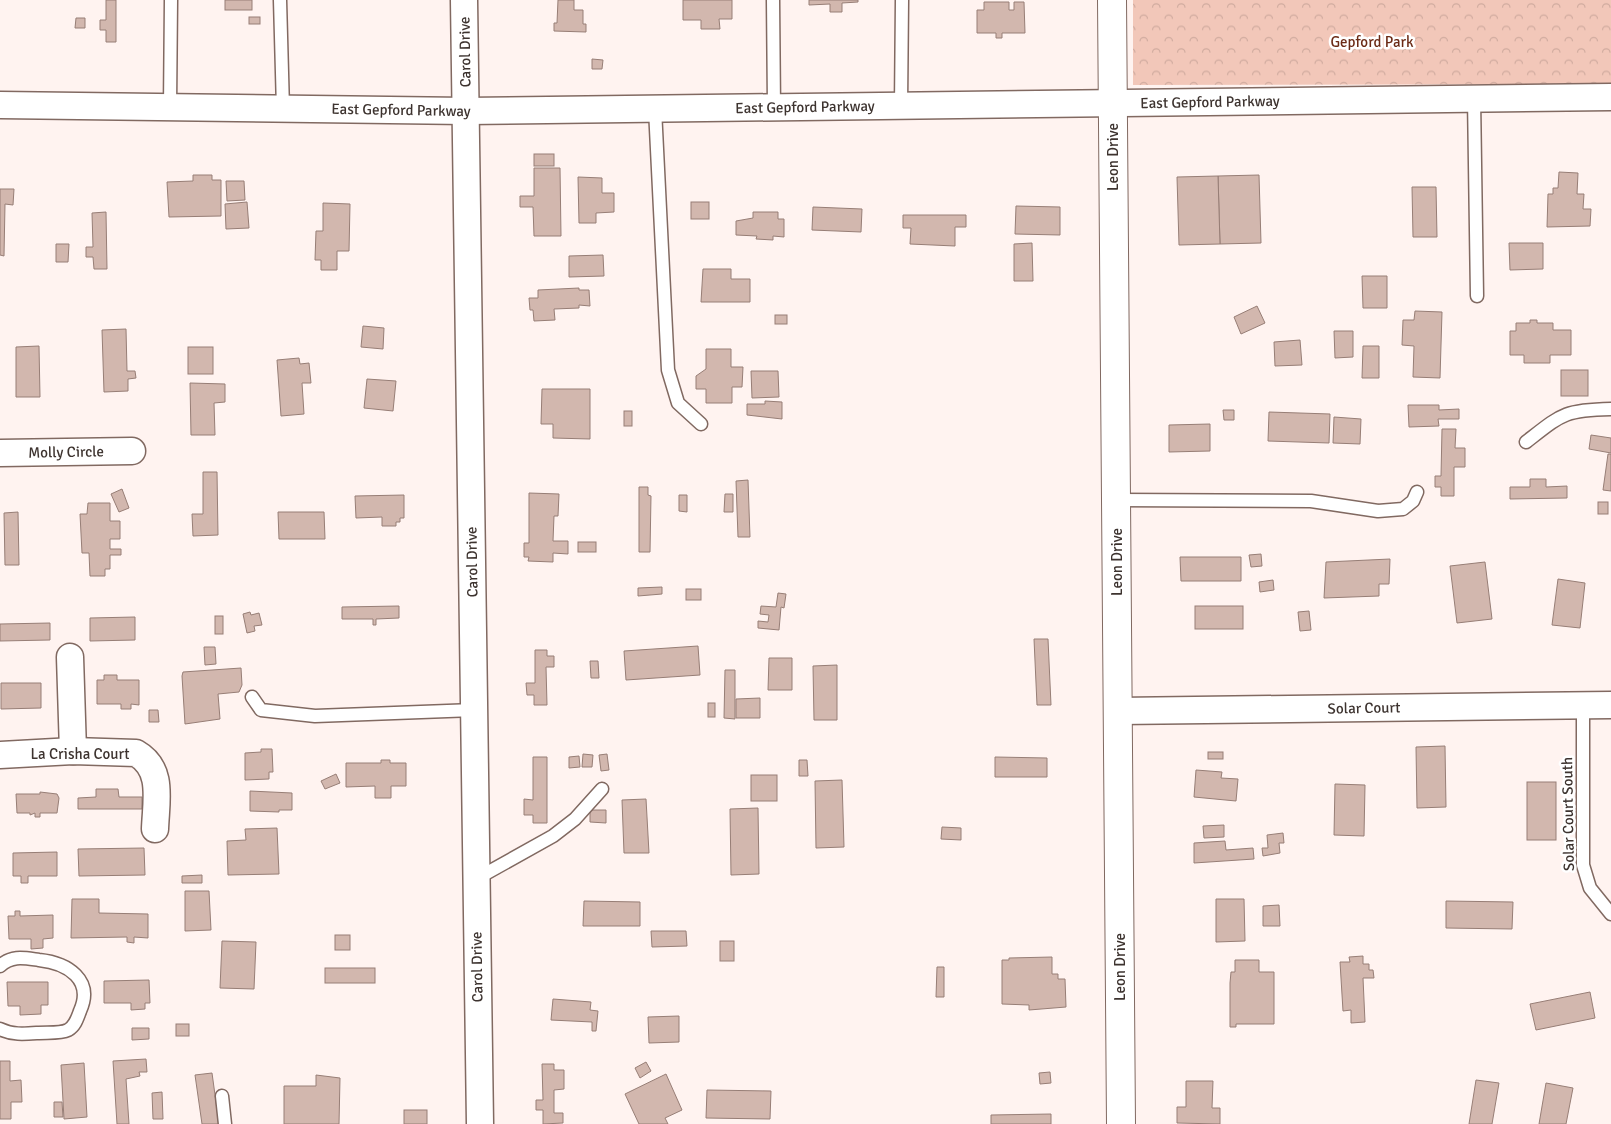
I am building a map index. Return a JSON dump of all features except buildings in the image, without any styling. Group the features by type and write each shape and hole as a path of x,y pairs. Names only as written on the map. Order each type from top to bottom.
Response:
{"street":[{"name":"Carol Drive","path":"464,0 480,1124"},
{"name":"Leon Drive","path":"1112,0 1121,1124"},
{"name":"East Gepford Parkway","path":"0,105 466,111 1611,96"},
{"name":"Molly Circle","path":"0,453 132,451"},
{"path":"70,657 73,751"},
{"name":"Solar Court","path":"1118,711 1611,704"},
{"name":"La Crisha Court","path":"0,755 73,751 136,753 145,758 153,767 156,785 155,829"}],"lane":[{"path":"170,107 171,0"},
{"path":"280,0 283,109"},
{"path":"773,0 774,107"},
{"path":"901,106 902,0"},
{"path":"1474,98 1476,296"},
{"path":"656,109 668,370 678,403 701,424"},
{"path":"1526,442 1556,418 1570,411 1611,409"},
{"path":"1116,500 1311,500 1378,511 1403,509 1413,501 1417,492"},
{"path":"252,697 261,710 314,716 474,710"},
{"name":"Solar Court South","path":"1583,705 1583,865 1590,888 1611,914"},
{"path":"476,879 553,836 575,818 602,789"},
{"path":"0,966 8,959 18,957 57,962 72,970 84,990 86,1000 74,1026 66,1031 18,1034 0,1029"},
{"path":"222,1096 225,1124"}],"green space":[{"name":"Gepford Park","path":"1133,0 1611,0 1611,84 1133,85"}]}
